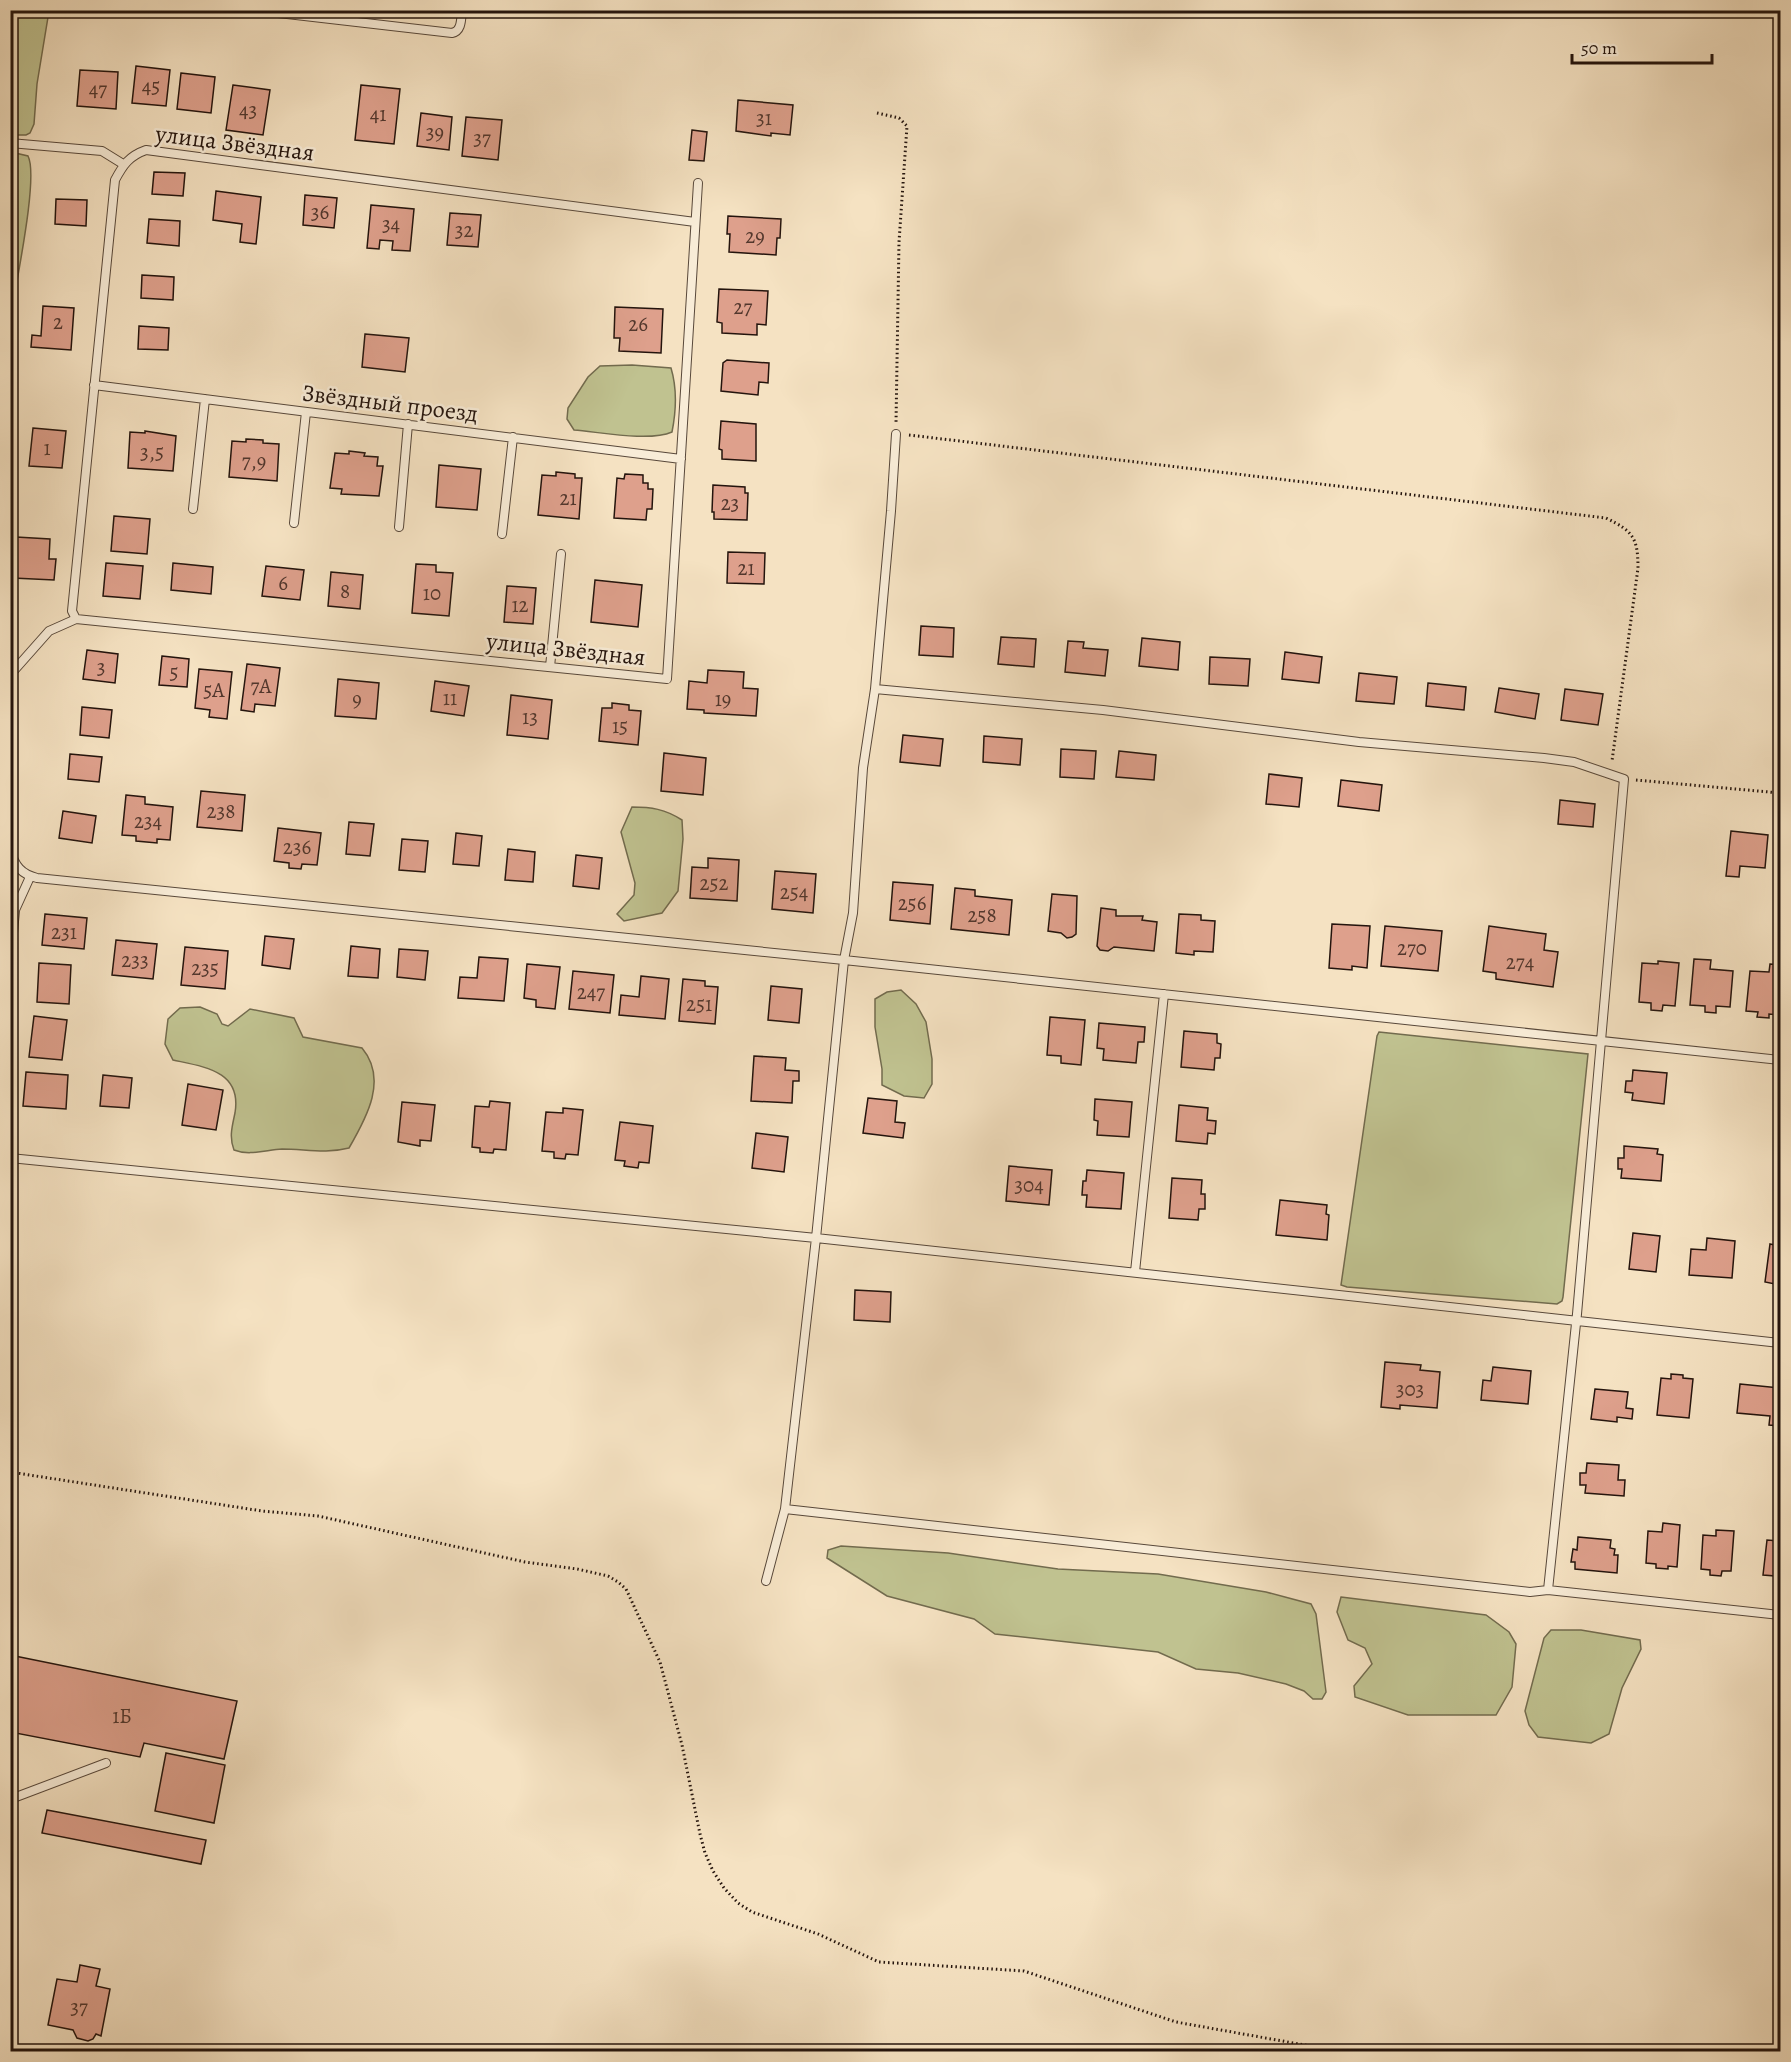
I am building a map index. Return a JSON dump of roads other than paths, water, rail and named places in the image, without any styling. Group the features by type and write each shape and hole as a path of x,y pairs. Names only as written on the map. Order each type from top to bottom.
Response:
{"lane":[{"path":"253,10 452,33 458,31 460,27 462,10"},
{"path":"10,143 102,150 123,164"},
{"name":"улица Звёздная","path":"695,222 146,150 133,155 123,164 114,180 72,611 76,619 667,680 698,183"},
{"name":"Звёздный проезд","path":"94,385 681,459"},
{"path":"193,509 205,399"},
{"path":"294,523 306,412"},
{"path":"399,526 408,424"},
{"path":"766,1581 785,1509 816,1238 844,960 853,913 863,768 875,689 896,434"},
{"path":"502,534 513,437"},
{"path":"550,667 561,554"},
{"path":"10,675 49,631 76,619"},
{"path":"875,689 1103,710 1359,742 1544,758 1574,762 1624,779 1576,1321 1548,1590"},
{"path":"10,850 14,864 30,877 844,960 1780,1060"},
{"path":"10,967 15,910 30,877"},
{"path":"1135,1272 1164,994"},
{"path":"10,1158 816,1238 1780,1343"},
{"path":"785,1509 1530,1592 1548,1590 1780,1615"},
{"path":"10,1796 16,1797 106,1763"}]}
